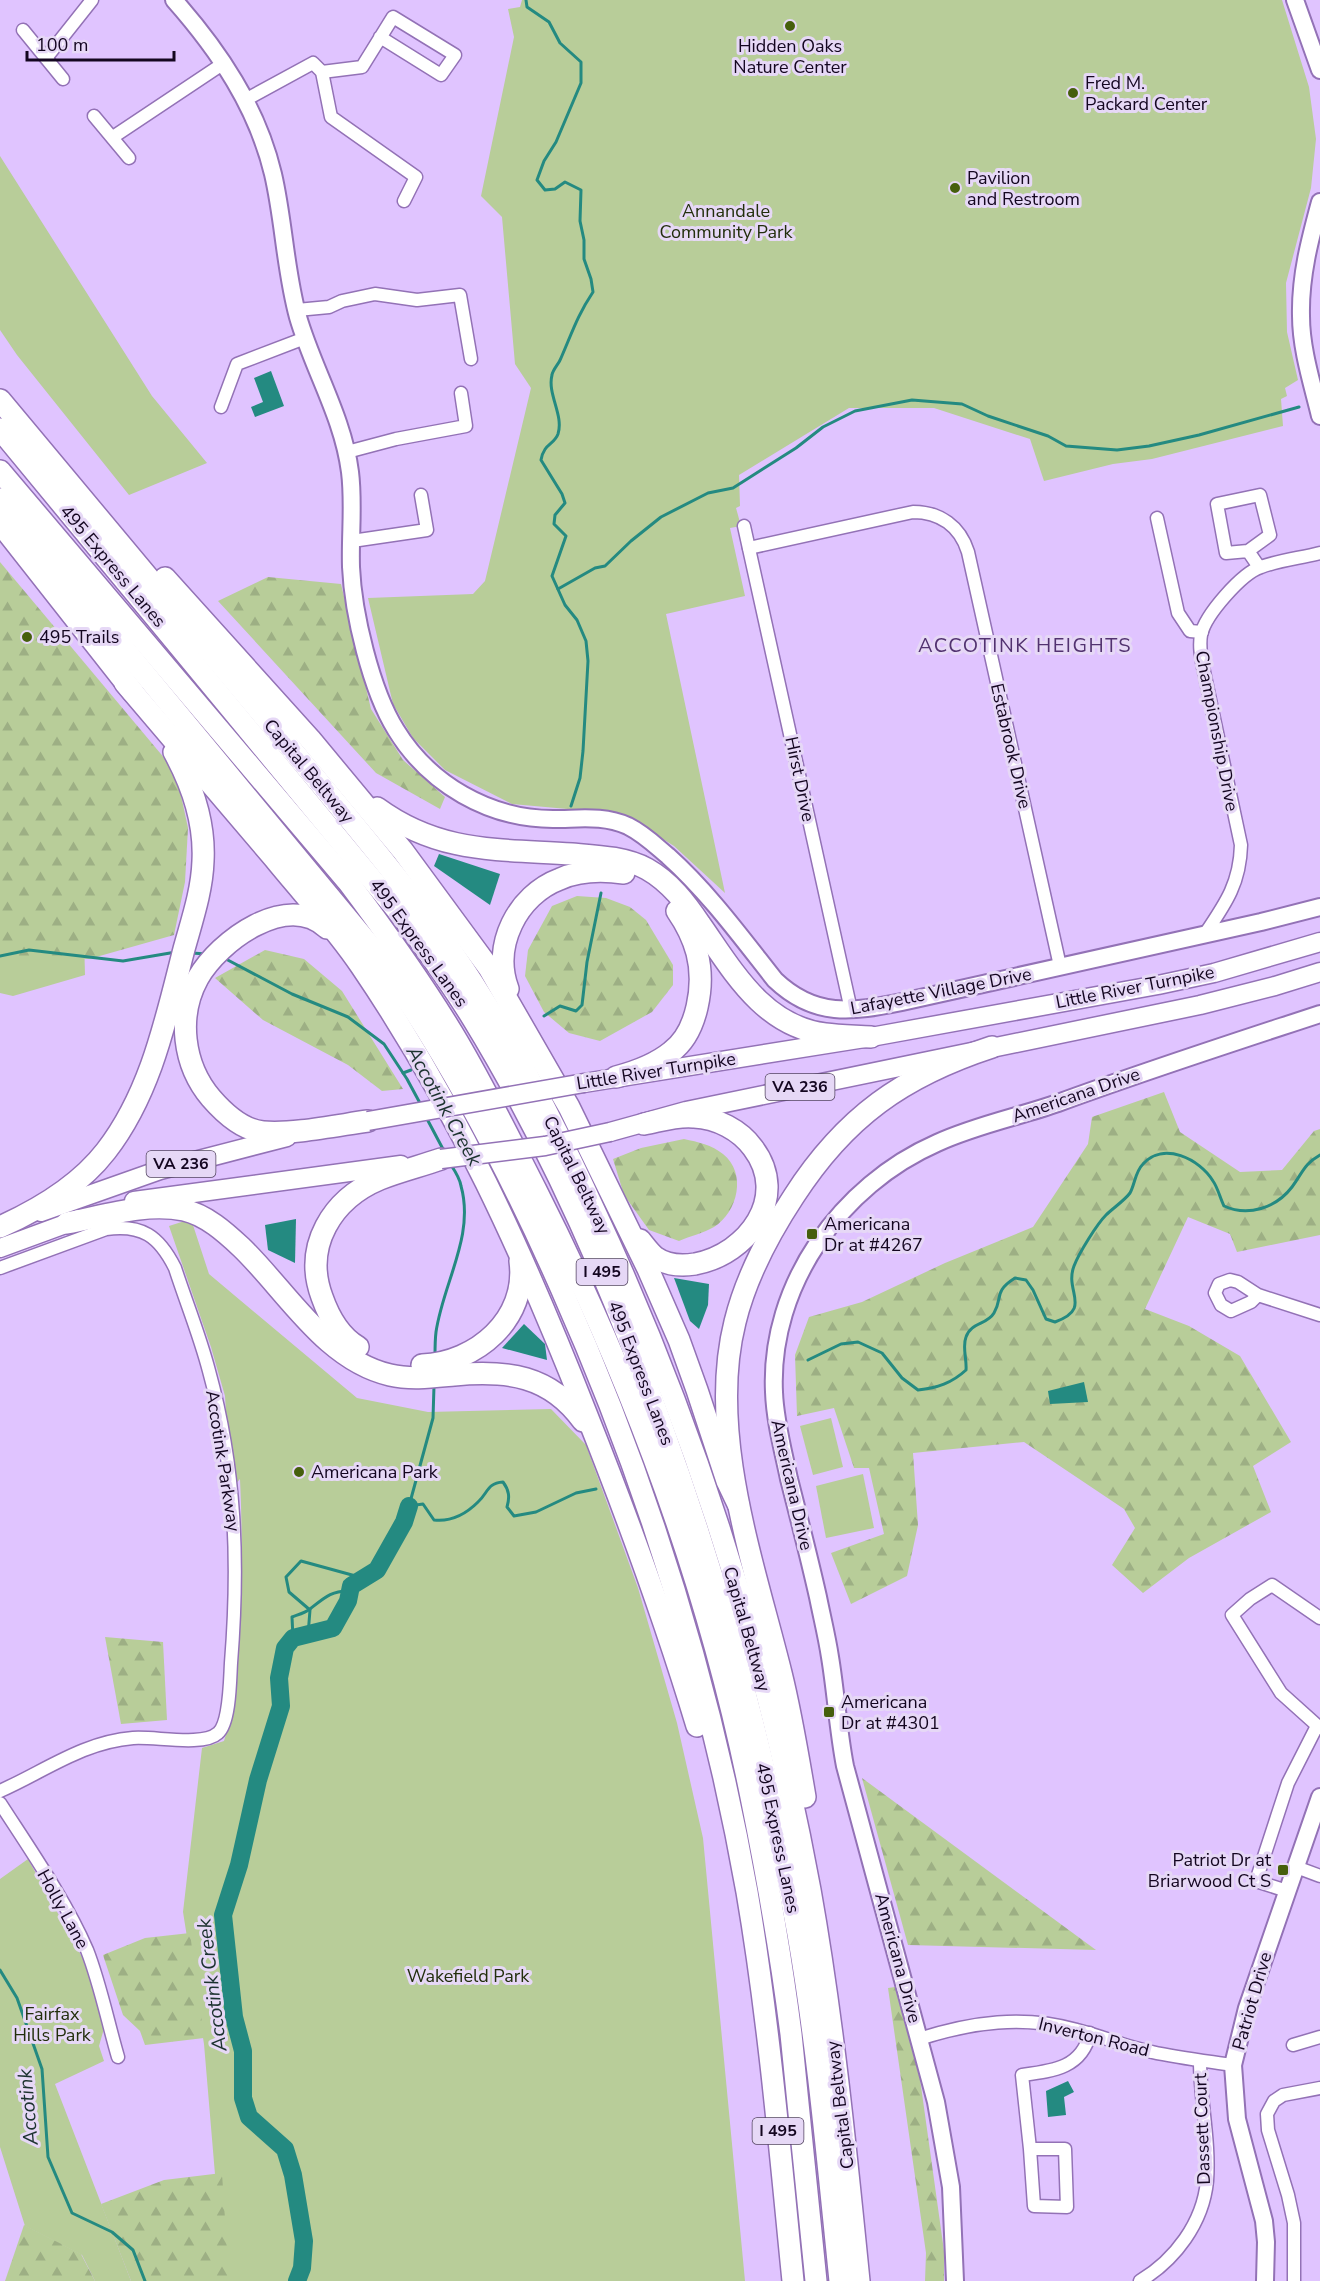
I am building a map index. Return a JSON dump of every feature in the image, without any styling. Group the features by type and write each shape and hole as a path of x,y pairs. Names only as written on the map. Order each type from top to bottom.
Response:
{"highway":[{"name":"Capital Beltway","path":"0,400 379,855 422,910 482,997 553,1124 646,1324 686,1430 718,1527 759,1668 792,1798 826,1991 859,2281"},
{"name":"495 Express Lanes","path":"0,429 403,916 453,988 495,1056 553,1164 573,1207 627,1333 674,1458 718,1594 752,1715 787,1874 805,1980 840,2281"},
{"name":"495 Express Lanes","path":"0,471 349,883 380,924 431,1000 481,1082 553,1224 586,1296 639,1419 674,1514 705,1615 740,1745 762,1850 784,1981 816,2281"},
{"name":"I 495","path":"0,499 371,947 425,1025 485,1128 532,1223 579,1327 643,1492 704,1696 726,1790 746,1888 764,2006 793,2281"},
{"path":"0,523 168,740 184,771 197,807 203,843 203,861 178,1007 186,1044 197,1078 219,1107 247,1127 261,1132 277,1133 368,1121"},
{"path":"118,540 147,559 324,758 428,884 489,968 569,1107 618,1207 679,1340 738,1504"},
{"path":"125,683 324,916 361,966 429,1073 470,1149 510,1229 549,1319 619,1496 683,1679 746,1888"},
{"path":"324,758 395,822 438,840 469,847 590,855 615,859 646,869 677,895 746,988 774,1015 808,1030 825,1034 871,1037"},
{"path":"526,1031 506,982 502,953 506,938 528,901 549,884 579,873 599,871 623,873 642,880 661,892 678,912 689,933 697,954 700,977 698,999 686,1036 672,1052 636,1071 616,1077"},
{"path":"0,1227 27,1215 61,1194 104,1154 123,1128 147,1081 178,1007 207,964 227,945 250,929 284,915 300,914 312,917 334,934 361,966"},
{"path":"826,1991 808,1821 794,1736 782,1677 738,1504 728,1433 729,1350 735,1322 752,1269 779,1219 804,1180 826,1152 867,1110 913,1080 967,1055 992,1047"},
{"path":"618,1207 634,1232 656,1258 670,1264 686,1266 706,1262 726,1254 744,1241 756,1224 764,1205 768,1188 765,1169 758,1155 743,1137 717,1121 691,1116 644,1124"},
{"path":"441,1159 395,1170 372,1183 354,1195 333,1215 321,1234 316,1269 317,1285 326,1309 343,1335 354,1345 392,1369 444,1362 474,1351 497,1332 519,1292 520,1263 510,1229"},
{"path":"67,1223 153,1208 170,1208 194,1214 207,1220 235,1241 314,1326 337,1348 359,1362 420,1378 463,1374 515,1375 530,1378 559,1395 573,1407 591,1432 619,1496"}],"main road":[{"name":"Little River Turnpike","path":"0,1227 160,1170 291,1135 616,1077 871,1037 1214,973 1320,942"},
{"name":"Little River Turnpike","path":"441,1159 545,1146 644,1124 686,1111 1210,1003 1320,972"},
{"name":"VA 236","path":"0,1248 136,1201 395,1170"}],"street":[{"path":"46,58 92,0"},
{"name":"Lafayette Village Drive","path":"176,0 224,63 245,100 265,147 273,175 285,260 297,310 305,338 336,416 346,452 352,488 352,587 360,632 385,708 407,746 447,785 470,799 508,814 553,819 586,817 604,819 616,821 639,832 694,880 775,980 786,990 814,1006 829,1009 850,1010 902,1002 1320,907"},
{"path":"1294,0 1320,70"},
{"path":"322,72 362,67 380,37 393,17 455,55 441,75 380,37"},
{"path":"23,30 63,79"},
{"path":"113,138 224,63"},
{"path":"245,100 314,63 322,72 332,117 416,177 404,201"},
{"path":"94,116 129,158"},
{"path":"1319,406 1307,362 1301,318 1304,267 1320,202"},
{"path":"297,310 329,307 342,301 375,294 417,300 460,295 471,359"},
{"path":"221,407 237,364 305,338"},
{"path":"346,452 396,439 466,426 461,393"},
{"path":"352,541 427,530 421,495"},
{"path":"1260,495 1270,535 1248,551 1226,553 1217,504 1260,495"},
{"name":"Estabrook Drive","path":"749,548 913,512 933,514 944,519 960,534 968,552 1060,966"},
{"path":"1157,518 1178,613 1190,631 1202,632"},
{"name":"Hirst Drive","path":"744,526 850,1010"},
{"path":"1248,551 1258,567"},
{"name":"Championship Drive","path":"1205,934 1234,889 1240,868 1241,845 1203,667 1200,646 1202,632 1227,593 1258,567 1320,553"},
{"name":"Americana Drive","path":"955,2281 953,2217 945,2148 936,2102 845,1766 838,1730 830,1653 775,1415 774,1366 777,1341 792,1290 816,1244 835,1218 874,1181 914,1154 938,1142 988,1124 1038,1110 1320,1014"},
{"name":"Accotink Parkway","path":"0,1268 106,1229 132,1228 151,1236 165,1250 175,1268 209,1370 230,1475 236,1534 236,1597 228,1699 225,1723 218,1734 202,1739 133,1738 93,1745 72,1753 0,1791"},
{"path":"1258,1295 1320,1315"},
{"path":"1287,1891 1256,1881 1288,1783 1318,1727 1281,1693 1232,1615 1250,1599 1272,1585 1320,1618"},
{"name":"Patriot Drive","path":"1265,2281 1264,2221 1237,2119 1233,2065 1247,2008 1320,1797"},
{"name":"Holly Lane","path":"0,1803 78,1931 88,1953 118,2057"},
{"path":"1296,1867 1320,1876"},
{"name":"Inverton Road","path":"919,2039 958,2028 998,2021 1044,2023 1090,2033 1151,2052 1233,2065"},
{"path":"1030,2150 1065,2149 1067,2207 1034,2206 1022,2075 1055,2069 1073,2061 1084,2050 1090,2033"},
{"path":"1293,2044 1320,2037"},
{"name":"Dassett Court","path":"1140,2281 1180,2247 1190,2233 1202,2203 1207,2168 1200,2061"},
{"path":"1294,2281 1294,2223 1268,2130 1267,2114 1274,2101 1283,2095 1320,2088"}],"green space":[{"name":"Annandale Community Park","path":"522,0 1282,0 1309,87 1316,139 1311,188 1286,283 1287,332 1298,380 1285,388 1287,396 1281,399 1283,426 1152,459 1113,464 1044,481 1030,439 934,408 849,408 739,475 740,506 736,508 741,526 730,528 745,596 666,614 725,893 674,846 623,814 512,804 445,770 413,738 393,704 368,598 473,594 485,581 531,388 515,364 502,217 481,196 514,37 508,9 520,7"},
{"path":"0,156 152,396 207,463 129,495 17,355 0,330"},
{"path":"0,562 176,772 188,828 185,882 174,935 89,959 0,956"},
{"path":"268,577 341,584 371,709 403,760 445,797 440,809 376,773 218,601"},
{"path":"0,757 81,824 85,975 13,996 0,993"},
{"path":"577,896 606,898 630,907 646,920 673,965 673,985 652,1012 600,1041 569,1033 544,1012 525,976 528,950 552,906"},
{"path":"265,950 304,959 342,991 403,1089 382,1091 348,1065 263,1020 215,978"},
{"path":"1164,1092 1180,1132 1240,1172 1282,1170 1314,1131 1320,1129 1320,1235 1237,1252 1230,1234 1188,1217 1145,1309 1189,1326 1240,1356 1291,1442 1253,1466 1271,1512 1189,1558 1143,1593 1112,1565 1135,1528 1124,1509 1024,1442 913,1453 918,1525 907,1576 851,1604 831,1553 884,1534 869,1468 854,1468 834,1408 797,1416 795,1355 809,1317 862,1302 945,1263 1033,1227 1088,1144 1092,1117"},
{"path":"684,1139 710,1146 723,1154 735,1171 737,1181 734,1202 722,1220 710,1229 679,1241 649,1230 624,1195 613,1159 641,1148"},
{"name":"Wakefield Park","path":"191,1219 209,1274 357,1398 428,1412 551,1409 586,1445 638,1588 677,1723 703,1838 745,2281 224,2281 204,2044 183,1912 202,1748 224,1741 233,1702 241,1595 241,1502 240,1479 231,1489 225,1396 211,1347 169,1226"},
{"path":"831,1418 843,1467 813,1475 800,1426"},
{"path":"863,1474 874,1528 826,1538 816,1486"},
{"path":"105,1637 163,1642 167,1720 121,1724"},
{"path":"862,1778 1096,1950 908,1945"},
{"name":"Fairfax Hills Park","path":"28,1859 82,1957 105,2025 99,2046 104,2061 55,2084 131,2281 95,2281 82,2255 25,2226 0,2147 0,1879"},
{"path":"190,1933 204,2038 145,2045 140,2031 123,2015 103,1955 145,1938"},
{"path":"895,1987 920,2079 944,2251 944,2281 925,2281 926,2253 888,1988"},
{"path":"222,2173 229,2281 131,2281 101,2204 164,2180"},
{"path":"24,2225 81,2254 95,2281 5,2281"}],"shaded area":[{"path":"271,371 284,406 255,417 251,407 263,402 254,378"},
{"path":"439,854 500,874 490,905 434,866"},
{"path":"296,1219 295,1263 268,1250 265,1225"},
{"path":"674,1278 709,1284 708,1305 699,1329 690,1321"},
{"path":"524,1324 545,1344 547,1360 502,1348"},
{"path":"1084,1382 1088,1402 1050,1404 1048,1391"},
{"path":"1068,2081 1074,2092 1064,2097 1066,2115 1048,2117 1046,2091"}],"waterway":[{"path":"526,0 527,7 549,22 560,43 581,62 581,83 537,180 545,190 555,189 565,182 581,190 580,221 584,240 584,259 593,292 553,373 551,382 559,427 556,438 544,450 541,460 565,503 555,515 554,524 566,536 552,576 565,605 577,620 586,641 588,661 580,778 571,806"},
{"path":"558,589 595,568 605,566 661,517 708,493 733,488 796,448 823,427 855,411 912,400 962,404 988,416 1048,436 1066,446 1117,450 1149,446 1199,435 1299,407"},
{"path":"544,1016 560,1006 576,1011 582,1005 587,962 601,893"},
{"name":"Accotink Creek","path":"0,956 29,950 123,961 176,952"},
{"name":"Accotink Creek","path":"192,953 206,954"},
{"name":"Accotink Creek","path":"224,958 292,994 348,1017 384,1044 421,1105"},
{"path":"403,1073 411,1070"},
{"name":"Accotink Creek","path":"426,1117 444,1151"},
{"path":"808,1360 841,1344 858,1342 882,1353 902,1378 918,1390 944,1384 966,1370 964,1345 968,1332 991,1317 997,1308 1001,1291 1015,1278 1026,1280 1046,1319 1055,1322 1073,1311 1075,1298 1072,1275 1076,1260 1102,1219 1130,1193 1140,1167 1151,1157 1171,1153 1190,1160 1207,1173 1213,1181 1224,1206 1242,1211 1261,1208 1278,1200 1292,1187 1307,1165 1320,1155"},
{"name":"Accotink Creek","path":"435,1356 436,1332 464,1223 460,1183 451,1165"},
{"path":"434,1386 433,1418 409,1506 423,1504 434,1520 453,1518 473,1506 491,1486 503,1482 508,1494 507,1507 514,1516 536,1512 576,1493 596,1489"},
{"name":"Accotink Creek","path":"297,2281 302,2268 304,2241 293,2175 285,2149 249,2117 243,2098 243,2051 234,2017 223,1915 239,1865 258,1780 281,1706 279,1678 285,1648 293,1638 333,1628 348,1601 351,1586 377,1570 404,1522 409,1506"},
{"name":"Accotink Creek","path":"308,1635 310,1610 289,1592 286,1577 301,1561 363,1578"},
{"name":"Accotink Creek","path":"293,1638 292,1617 308,1610 333,1593 350,1591"},
{"name":"Accotink","path":"0,1970 17,1998 42,2069 48,2157 72,2213 112,2232 133,2250 145,2281"}],"place":[{"name":"Hidden Oaks Nature Center","path":"790,26"},
{"name":"Fred M. Packard Center","path":"1073,93"},
{"name":"Pavilion and Restroom","path":"955,188"},
{"name":"495 Trails","path":"27,637"},
{"name":"Americana Dr at #4267","path":"812,1234"},
{"name":"Americana Park","path":"299,1472"},
{"name":"Americana Dr at #4301","path":"829,1712"},
{"name":"Patriot Dr at Briarwood Ct S","path":"1283,1870"}],"district":[{"name":"ACCOTINK HEIGHTS","path":"1025,645"}]}
